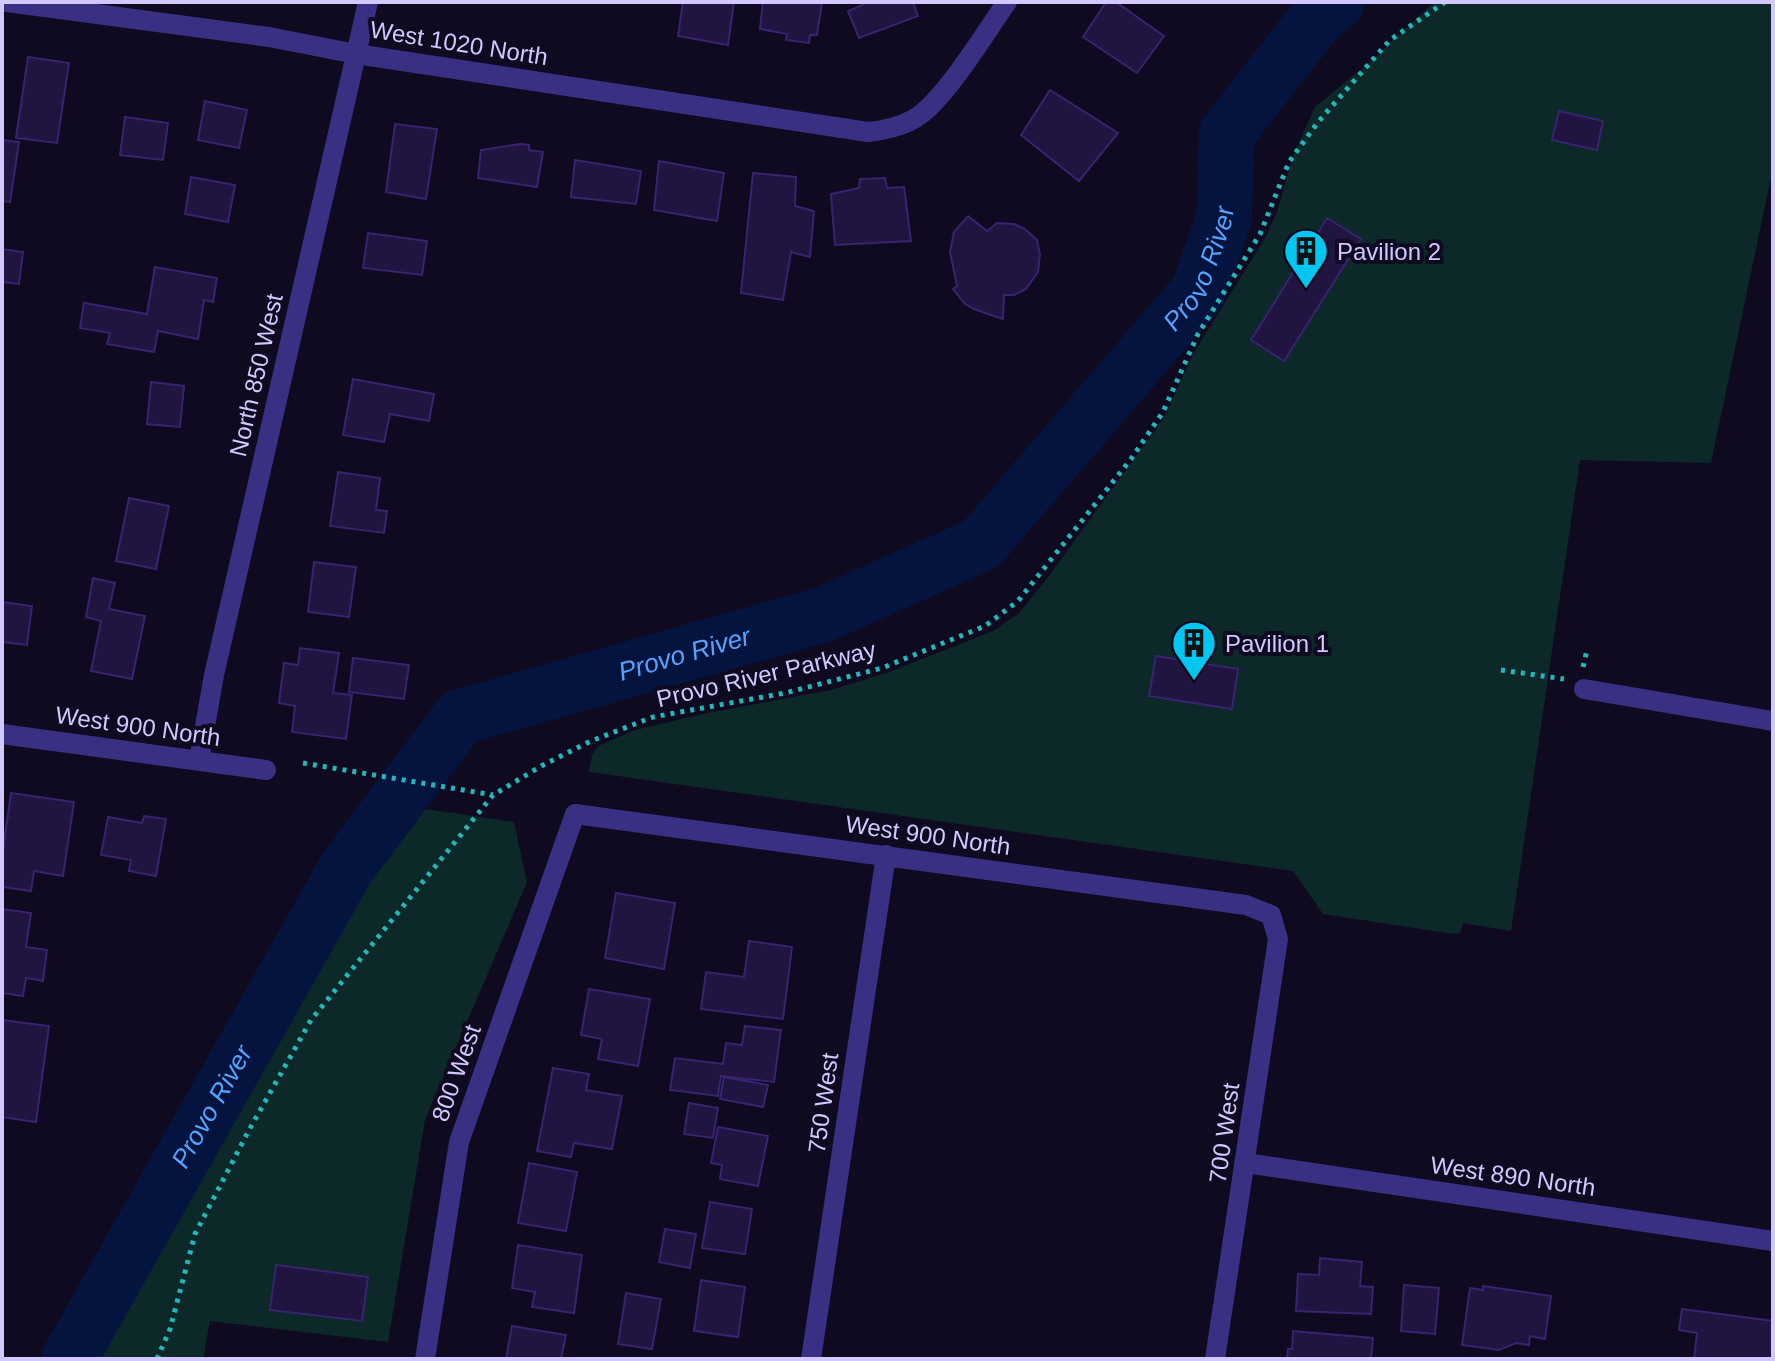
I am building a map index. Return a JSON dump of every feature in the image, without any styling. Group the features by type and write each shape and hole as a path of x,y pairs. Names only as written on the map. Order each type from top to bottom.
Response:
{"street":[{"name":"West 1020 North","path":"7,2 269,37 356,54 868,132 902,124 921,114 941,94 1007,2"},
{"name":"North 850 West","path":"199,760 214,675 368,2"},
{"path":"1584,689 1773,721"},
{"name":"West 900 North","path":"2,734 266,770"},
{"name":"West 900 North","path":"575,814 1246,905 1271,915"},
{"name":"800 West","path":"425,1359 459,1142 575,814"},
{"name":"750 West","path":"811,1359 886,855"},
{"name":"700 West","path":"1215,1359 1278,939 1271,915"},
{"name":"West 890 North","path":"1246,1163 1773,1241"}],"path":[{"name":"Provo River Parkway","path":"157,1359 170,1329 195,1234 311,1020 493,795 591,741 653,717 785,693 882,668 985,626 1018,601 1131,459 1163,412 1198,334 1260,234 1289,162 1335,100 1390,40 1445,2"},
{"path":"1501,670 1550,677"},
{"path":"303,763 493,795"}],"green space":[{"path":"1434,2 1773,2 1773,168 1711,463 1580,460 1511,931 1463,923 1460,933 1454,934 1323,914 1293,871 589,772 592,755 598,746 635,730 831,690 889,672 993,631 1019,613 1164,418 1192,356 1265,238 1277,212 1294,153 1315,107 1370,62"},
{"path":"412,807 514,822 527,882 425,1120 388,1342 210,1321 203,1359 102,1359 90,1354 324,941"}],"building":[{"path":"683,2 734,2 728,45 678,36"},
{"path":"763,2 822,2 817,35 810,35 809,43 786,40 787,34 760,29"},
{"path":"861,2 913,2 918,16 859,38 848,11 863,5"},
{"path":"1106,2 1116,2 1164,36 1137,73 1083,37"},
{"path":"28,57 69,63 57,143 16,138"},
{"path":"1050,90 1118,133 1079,181 1021,135"},
{"path":"205,101 247,110 239,148 198,140"},
{"path":"1559,111 1603,121 1597,150 1552,140"},
{"path":"125,117 168,123 163,160 120,155"},
{"path":"395,124 437,129 426,199 386,192"},
{"path":"2,140 19,142 10,202 2,201"},
{"path":"529,145 529,150 543,152 537,187 478,178 481,150"},
{"path":"575,160 641,171 636,204 571,197"},
{"path":"659,161 724,173 717,221 654,210"},
{"path":"753,173 796,177 795,206 814,211 810,257 791,252 783,300 741,293"},
{"path":"191,177 235,185 228,222 185,214"},
{"path":"885,178 887,188 904,187 911,241 835,245 831,194 859,188 860,179"},
{"path":"968,216 987,231 997,223 1014,224 1037,240 1040,254 1038,272 1026,289 1014,295 1004,295 1003,319 964,303 953,289 957,286 950,252 954,232"},
{"name":"Pavilion 2","path":"1327,218 1361,239 1284,361 1251,340"},
{"path":"368,233 427,241 422,275 363,268"},
{"path":"2,249 23,252 19,284 2,282"},
{"path":"155,267 217,278 213,302 204,300 198,339 158,331 154,352 107,344 110,333 80,328 84,303 147,314"},
{"path":"353,379 434,394 429,421 390,414 384,442 343,435"},
{"path":"151,382 184,386 180,427 147,424"},
{"path":"338,472 380,478 376,510 387,511 384,533 330,526"},
{"path":"129,498 169,506 156,569 116,561"},
{"path":"314,562 356,567 349,617 308,612"},
{"path":"93,578 115,583 109,609 145,616 132,679 91,671 101,621 86,617"},
{"path":"2,602 32,606 27,645 2,642"},
{"path":"300,648 339,653 333,693 352,695 346,739 292,732 295,706 279,703 284,663 298,665"},
{"name":"Pavilion 1","path":"1156,656 1238,669 1232,709 1149,696"},
{"path":"353,658 409,665 404,699 349,692"},
{"path":"11,793 74,802 63,876 34,871 31,891 2,887 2,857"},
{"path":"144,816 166,819 156,876 129,871 131,860 101,855 108,817 142,823"},
{"path":"616,893 675,903 664,969 605,958"},
{"path":"2,909 31,913 26,947 47,950 43,981 26,978 23,996 2,993"},
{"path":"749,941 792,947 783,1019 701,1009 706,972 744,977"},
{"path":"589,989 650,999 638,1066 598,1059 602,1039 581,1035"},
{"path":"2,1020 49,1026 36,1122 2,1117"},
{"path":"745,1026 781,1030 774,1082 721,1076 718,1096 670,1090 675,1058 723,1064 726,1043 742,1045"},
{"path":"553,1068 589,1074 586,1090 622,1096 612,1149 574,1143 571,1157 537,1151"},
{"path":"724,1077 768,1085 763,1107 720,1099"},
{"path":"689,1103 718,1108 713,1138 684,1134"},
{"path":"718,1127 768,1136 758,1186 720,1179 722,1165 711,1163"},
{"path":"529,1163 577,1172 566,1231 518,1223"},
{"path":"710,1202 752,1209 745,1254 702,1248"},
{"path":"665,1229 696,1234 690,1268 659,1262"},
{"path":"518,1245 582,1255 574,1313 532,1307 535,1292 512,1288"},
{"path":"1320,1258 1362,1262 1360,1286 1373,1287 1371,1314 1296,1311 1298,1274 1319,1275"},
{"path":"276,1265 368,1277 362,1321 270,1310"},
{"path":"701,1280 745,1287 738,1337 694,1331"},
{"path":"1404,1285 1439,1288 1435,1334 1401,1331"},
{"path":"1483,1286 1551,1296 1545,1339 1530,1336 1529,1345 1516,1343 1499,1350 1462,1345 1470,1288 1483,1290"},
{"path":"626,1293 661,1299 652,1349 618,1344"},
{"path":"1682,1309 1773,1321 1773,1359 1694,1359 1697,1333 1679,1330"},
{"path":"512,1326 566,1335 561,1359 506,1359"},
{"path":"1293,1331 1373,1338 1371,1359 1287,1359 1288,1349 1292,1349"}],"waterway":[{"name":"Provo River","path":"69,1359 347,867 460,717 822,615 981,544 1198,292 1224,218 1227,133 1317,18 1337,2"}],"place":[{"name":"Pavilion 2","path":"1306,290"},
{"name":"Pavilion 1","path":"1194,682"}]}
